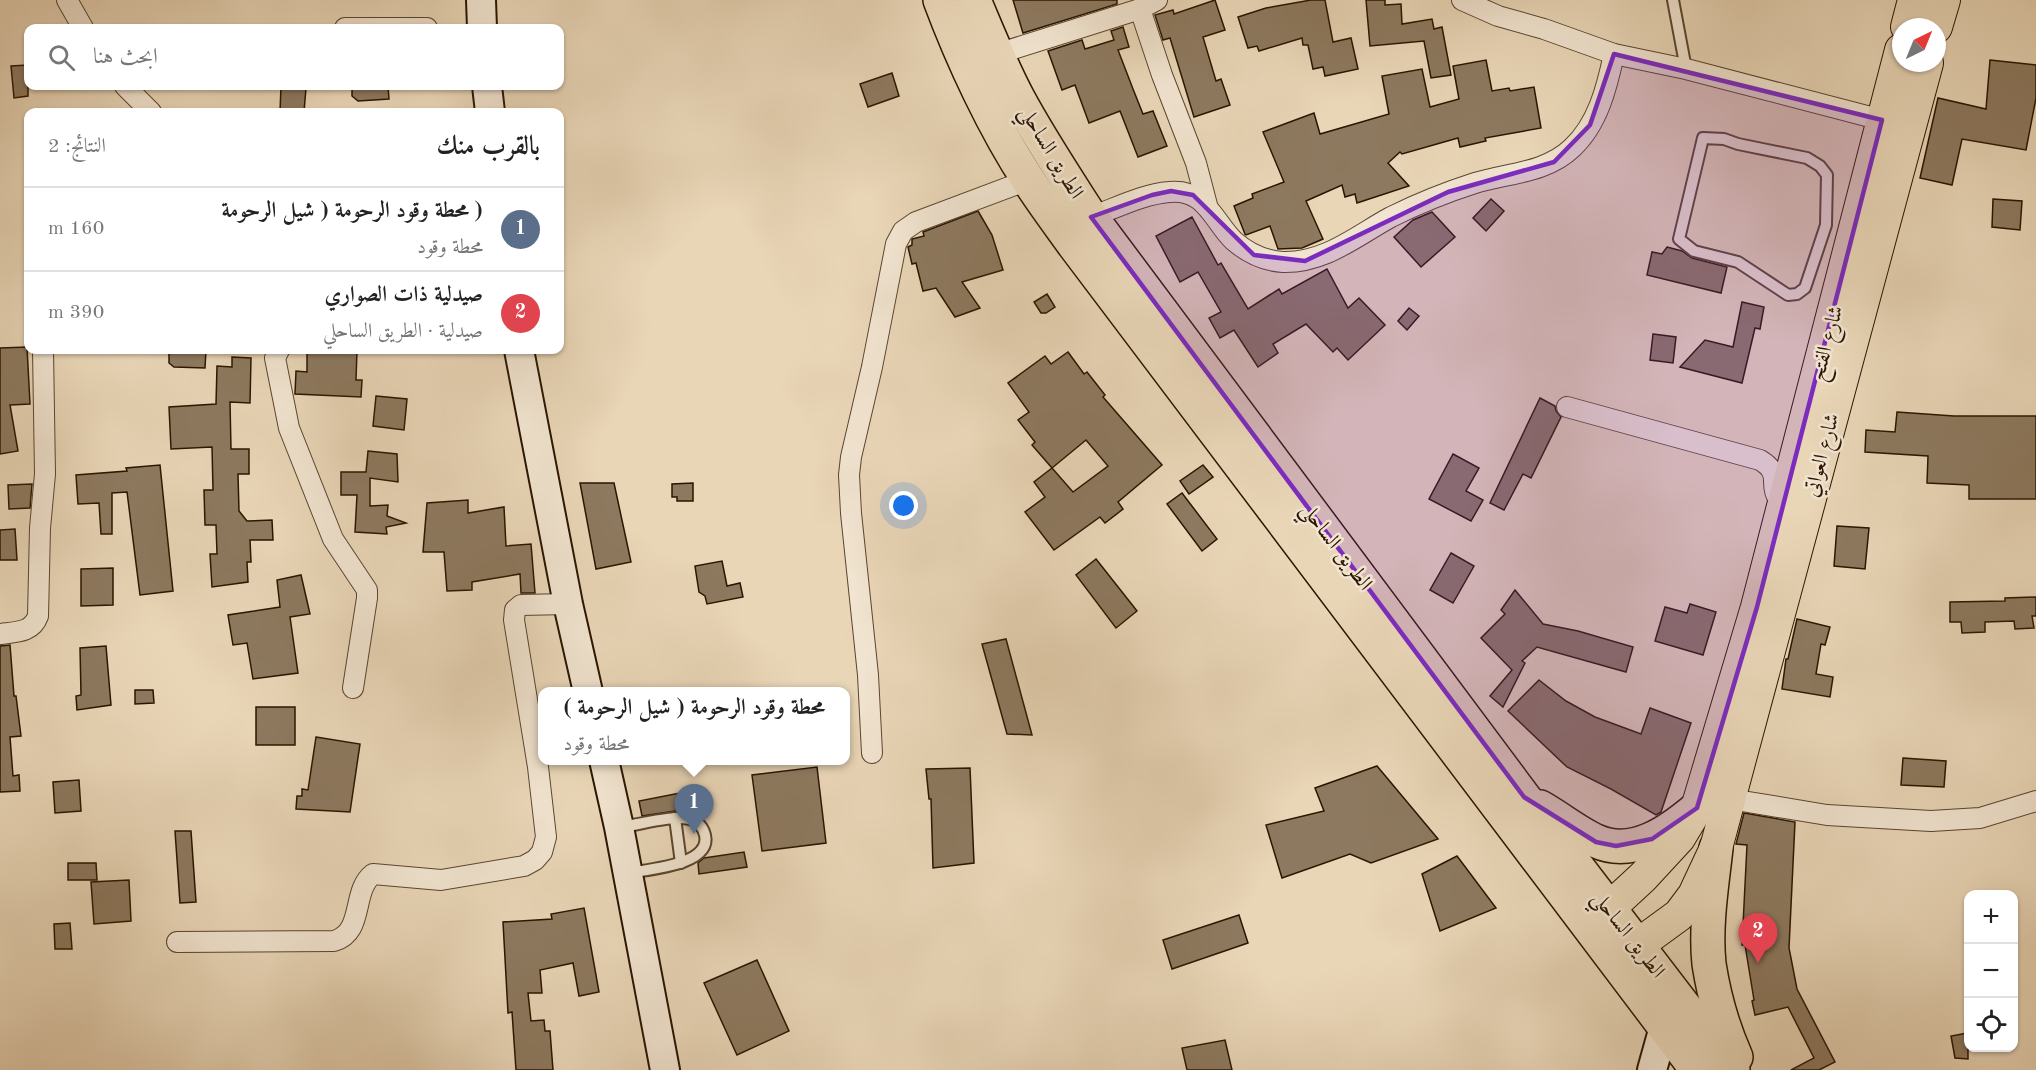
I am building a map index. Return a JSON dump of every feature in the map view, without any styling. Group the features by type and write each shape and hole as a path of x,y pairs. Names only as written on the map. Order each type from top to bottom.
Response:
{"highway":[{"name":"الطريق الساحلي","path":"940,0 950,28 986,103 1028,180 1074,245 1626,953 1733,1070"},
{"name":"الطريق الساحلي","path":"974,0 997,54 1024,107 1091,217 1524,797 1599,917"},
{"path":"1524,797 1596,842 1616,846 1635,846 1652,839 1696,808"},
{"path":"1716,848 1709,927 1709,962 1716,1003 1742,1070"},
{"name":"الطريق الساحلي","path":"1626,953 1664,1027 1687,1065"}],"main road":[{"path":"1909,18 1914,0"},
{"path":"1939,18 1944,0"},
{"name":"شارع الفتح","path":"1599,917 1643,877 1679,838 1696,808 1757,607 1784,505 1846,315 1840,228 1882,120 1895,72"},
{"name":"شارع العواتي","path":"1626,953 1679,915 1694,895 1716,848 1730,799 1846,315 1924,72"}],"street":[{"path":"67,0 81,24"},
{"path":"481,0 482,24"},
{"path":"1462,0 1498,16 1544,29 1614,54 1686,69 1882,120"},
{"path":"997,54 1148,5 1162,75 1196,163 1207,205"},
{"path":"1091,217 1152,195 1171,191 1193,195 1207,205 1234,241 1254,255 1281,262 1316,258 1392,217 1448,192 1554,162 1573,147 1590,125 1606,89 1614,54"},
{"path":"128,90 147,108"},
{"path":"487,90 490,108"},
{"path":"872,753 868,675 850,513 849,475 896,244 903,231 916,222 1028,180"},
{"path":"0,634 24,630 35,623 38,616 40,528 45,474 43,354"},
{"path":"277,354 275,358 289,428 333,539 367,590 353,688"},
{"path":"520,354 568,604 587,687"},
{"path":"1567,407 1760,460 1770,466 1774,474 1775,496 1784,505"},
{"path":"177,942 334,942 342,939 351,929 365,882 373,874 441,880 524,866 535,860 542,852 546,837 538,767 514,620 516,610 521,605 568,604"},
{"path":"605,765 665,1070"},
{"path":"1730,799 1827,815 1931,821 1980,818 2036,801"},
{"path":"1652,1070 1664,1027"}],"lane":[{"path":"1673,0 1686,69"},
{"path":"1703,138 1724,139 1807,158 1820,166 1827,175 1840,228 1804,288 1797,294 1788,295 1738,262 1694,251 1679,239 1703,138"},
{"path":"675,818 681,862"},
{"path":"619,827 688,818 696,821 705,835 705,846 701,853 681,862 627,873"}],"highlighted area":[{"path":"1614,54 1882,120 1757,607 1697,808 1652,839 1616,846 1596,842 1524,797 1091,217 1152,195 1171,191 1193,195 1254,255 1305,261 1448,192 1554,162 1590,125"}],"building":[{"path":"1013,0 1117,0 1117,4 1023,33"},
{"path":"1215,0 1225,30 1203,37 1216,81 1221,79 1230,105 1194,117 1170,38 1163,40 1155,15 1173,10 1174,14"},
{"path":"1311,0 1325,0 1333,42 1351,38 1358,69 1325,76 1323,67 1313,69 1308,45 1303,45 1302,38 1259,51 1257,46 1248,48 1238,17 1266,8"},
{"path":"1366,0 1385,0 1385,5 1401,4 1402,24 1432,19 1434,29 1442,27 1451,75 1431,78 1424,41 1370,46"},
{"path":"1123,27 1129,47 1118,50 1143,114 1153,111 1167,146 1138,157 1120,111 1089,123 1075,85 1062,90 1048,51 1082,40 1085,49 1114,40 1111,31"},
{"path":"1486,60 1492,91 1534,87 1541,128 1485,138 1486,141 1460,147 1458,138 1402,154 1400,152 1388,163 1409,186 1357,203 1355,194 1345,197 1342,185 1306,201 1323,239 1302,248 1278,249 1270,226 1245,234 1234,206 1253,198 1252,194 1284,182 1263,132 1314,113 1320,134 1389,114 1382,76 1422,69 1430,107 1459,99 1453,66"},
{"path":"1990,60 2036,65 2036,98 2026,150 1962,139 1952,185 1920,178 1938,98 1986,109"},
{"path":"24,65 24,90 28,90 28,96 14,98 11,66"},
{"path":"892,73 899,96 868,107 860,84"},
{"path":"281,90 306,90 304,108 280,108"},
{"path":"352,90 388,90 389,99 358,101 352,96"},
{"path":"1491,199 1504,211 1486,231 1473,218"},
{"path":"1993,199 2022,201 2020,230 1992,227"},
{"path":"978,211 992,235 1003,270 962,282 980,308 955,317 936,288 923,291 916,263 912,264 908,247 912,245 912,239 924,236 923,232"},
{"path":"1432,212 1455,237 1421,267 1394,237 1413,220"},
{"path":"1192,217 1218,265 1221,263 1248,309 1279,289 1282,294 1327,269 1348,308 1359,298 1385,325 1348,360 1337,348 1333,352 1306,324 1273,344 1278,353 1258,367 1234,330 1220,338 1209,318 1221,312 1198,272 1180,282 1156,236"},
{"path":"1667,247 1682,251 1692,258 1727,267 1721,293 1647,275 1652,252 1662,254"},
{"path":"1047,294 1055,307 1046,313 1041,313 1034,302"},
{"path":"1742,302 1764,307 1760,329 1755,328 1742,383 1680,367 1705,340 1733,347"},
{"path":"1409,308 1419,316 1407,330 1398,321"},
{"path":"1653,334 1676,337 1673,363 1650,360"},
{"path":"24,347 24,354 27,354 30,404 10,405 18,451 0,454 0,348"},
{"path":"1068,352 1084,374 1087,372 1105,395 1103,397 1162,465 1118,502 1123,509 1105,523 1100,517 1054,550 1025,512 1045,497 1034,482 1052,468 1032,445 1035,442 1018,420 1029,412 1008,383 1045,356 1051,364","holes":["1086,440 1108,466 1073,492 1052,468"]},
{"path":"169,354 206,354 205,368 174,367 169,363"},
{"path":"307,354 357,354 356,380 362,380 361,397 295,394 296,371 307,372"},
{"path":"232,357 251,358 250,403 230,402 231,449 249,449 249,474 238,474 239,511 247,521 272,520 273,540 250,540 251,562 247,562 248,582 212,587 210,554 217,554 216,525 205,525 204,490 213,490 212,447 171,449 169,407 216,404 217,366 232,367"},
{"path":"376,396 407,399 404,430 373,426"},
{"path":"1540,398 1555,406 1561,417 1531,478 1523,474 1504,510 1490,503"},
{"path":"1897,412 1954,416 2036,416 2036,499 1969,499 1969,485 1927,483 1928,456 1865,452 1866,430 1895,432"},
{"path":"368,451 397,454 398,482 370,478 370,506 388,505 387,516 406,523 386,527 387,534 355,532 357,495 341,495 341,472 366,472"},
{"path":"1453,454 1479,468 1466,491 1483,500 1471,521 1429,499"},
{"path":"160,465 173,591 140,595 127,492 112,493 112,534 101,534 99,503 78,504 76,475 127,471 126,468"},
{"path":"1203,465 1213,477 1189,494 1180,481"},
{"path":"580,483 614,483 631,562 596,569"},
{"path":"693,483 693,501 677,501 677,497 672,497 672,484"},
{"path":"32,484 30,508 9,509 8,485"},
{"path":"1182,493 1217,539 1202,551 1167,504"},
{"path":"468,500 468,513 504,507 506,546 531,544 535,593 521,593 520,574 472,582 472,590 447,591 444,552 423,552 427,503"},
{"path":"1837,526 1869,528 1865,569 1834,566"},
{"path":"15,529 17,560 0,560 0,530"},
{"path":"1451,553 1474,566 1453,603 1430,590"},
{"path":"1096,559 1137,611 1116,628 1076,575"},
{"path":"722,561 727,586 740,583 743,597 707,604 705,596 699,592 695,566"},
{"path":"113,568 113,605 81,606 81,569"},
{"path":"301,575 310,614 290,617 298,673 253,679 247,643 233,645 228,615 280,607 277,580"},
{"path":"1515,590 1543,624 1578,631 1633,647 1626,672 1537,647 1522,661 1525,663 1503,707 1490,696 1512,670 1481,638 1505,614 1501,610"},
{"path":"2036,597 2036,616 2032,616 2034,628 2015,629 2014,621 1985,622 1985,632 1962,633 1961,622 1950,622 1950,602 2005,601 2005,598"},
{"path":"1690,604 1716,612 1703,655 1655,641 1665,607 1687,613"},
{"path":"1797,619 1830,627 1825,645 1821,644 1816,674 1833,677 1830,697 1782,689 1786,659 1788,659"},
{"path":"1006,639 1032,735 1007,734 982,644"},
{"path":"10,645 14,696 16,696 21,736 10,737 13,776 19,775 20,791 0,792 0,646"},
{"path":"106,646 111,705 77,710 76,696 81,695 80,648"},
{"path":"1539,680 1566,701 1595,717 1641,734 1650,708 1691,723 1661,812 1656,815 1567,767 1508,711"},
{"path":"135,690 153,690 154,703 135,704"},
{"path":"256,707 295,707 295,745 256,745"},
{"path":"316,737 360,744 350,812 296,809 297,796 302,796 302,789 308,790"},
{"path":"1903,758 1946,761 1944,787 1901,785"},
{"path":"1377,766 1438,839 1371,863 1350,854 1282,878 1266,825 1324,811 1315,788"},
{"path":"817,767 826,843 762,851 752,775"},
{"path":"970,768 974,863 933,868 931,799 929,799 926,769"},
{"path":"79,780 81,811 55,813 53,782"},
{"path":"701,789 705,809 642,816 639,801"},
{"path":"1744,813 1795,822 1789,948 1797,989 1835,1062 1819,1070 1791,1070 1814,1058 1788,1007 1755,1015 1745,945 1742,945 1747,845 1736,844"},
{"path":"175,831 191,831 196,902 180,903"},
{"path":"744,852 747,867 699,874 698,863 704,858"},
{"path":"1457,856 1496,908 1440,931 1422,874"},
{"path":"68,863 96,863 97,880 68,880"},
{"path":"129,880 131,921 94,924 91,882"},
{"path":"584,908 599,992 579,996 573,963 540,970 542,993 528,993 531,1021 544,1020 545,1031 550,1031 553,1070 516,1070 512,1012 508,1013 503,922 552,919 551,914"},
{"path":"1239,915 1248,943 1172,969 1163,940"},
{"path":"70,923 72,949 55,949 54,924"},
{"path":"757,960 789,1031 737,1055 704,983"},
{"path":"1964,1034 1964,1052 1968,1052 1968,1059 1955,1058 1951,1036"},
{"path":"1225,1040 1232,1070 1187,1070 1182,1048"}],"place":[{"name":"( محطة وقود الرحومة ( شيل الرحومة","path":"694,834"},
{"name":"صيدلية ذات الصواري","path":"1758,963"}]}
